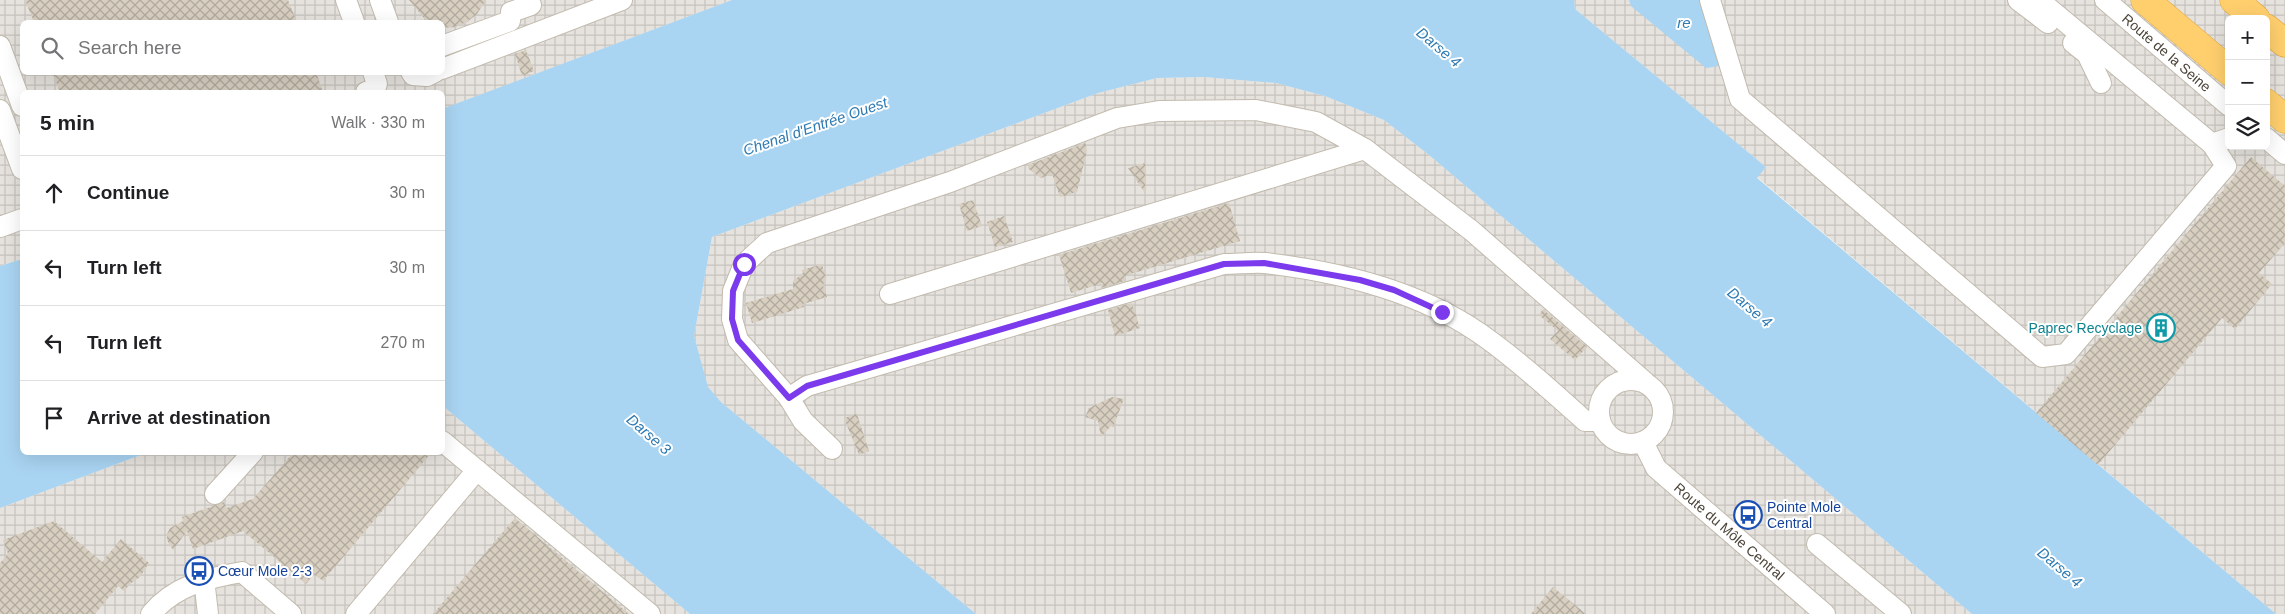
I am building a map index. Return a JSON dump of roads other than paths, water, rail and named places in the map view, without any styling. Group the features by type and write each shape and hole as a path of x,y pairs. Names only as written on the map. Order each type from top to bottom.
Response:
{"highway":[{"path":"2146,0 2225,68"},
{"path":"2234,0 2251,15"},
{"path":"2270,31 2285,43"},
{"path":"2268,105 2285,119"}],"street":[{"path":"346,0 353,20"},
{"path":"380,0 387,20"},
{"path":"395,0 402,20"},
{"path":"445,45 510,22 511,12 531,5 529,0"},
{"path":"445,69 622,0"},
{"path":"1710,0 1740,99 2042,357 2066,354 2226,166 2220,141 2039,0"},
{"path":"2018,0 2087,54 2102,83"},
{"name":"Route de la Seine","path":"2105,0 2228,105"},
{"path":"0,46 20,101"},
{"path":"372,90 378,84 374,75"},
{"path":"413,75 429,75"},
{"path":"0,110 20,164"},
{"path":"832,449 802,421 789,398 738,340 732,319 733,291 744,264 766,243 950,182 1117,118 1159,111 1256,110 1316,122 1365,149 1472,231 1654,389 1660,397 1663,408 1663,418 1659,428 1643,442 1633,444 1622,443 1612,438 1605,431 1600,421 1599,410 1601,400 1606,391 1614,384 1624,380 1635,379 1645,382"},
{"path":"2270,141 2285,154"},
{"path":"890,294 1365,149"},
{"path":"0,227 20,220"},
{"path":"789,398 807,386 1224,264 1264,263 1321,272 1394,290 1434,308 1488,339 1584,421 1600,421"},
{"name":"Route du Môle Central","path":"1643,442 1656,468 1825,614"},
{"path":"445,443 650,614"},
{"path":"215,494 250,455"},
{"path":"356,614 477,470"},
{"path":"1816,544 1901,614"},
{"path":"151,614 162,600 204,579 242,572 291,614"},
{"path":"204,579 208,614"}],"water":[{"path":"732,0 1574,0 1575,9 1766,167 1757,178 2276,614 1972,614 1429,155 1384,120 1325,96 1276,83 1204,77 1157,78 1098,93 712,237 694,336 708,387 721,402 976,614 690,614 445,408 445,108"},
{"name":"re","path":"1629,0 1701,0 1719,66 1706,68 1631,6"},
{"path":"20,260 20,455 141,455 0,508 0,266"}],"place":[{"name":"Paprec Recyclage","path":"2161,328"},
{"name":"Pointe Mole Central","path":"1748,515"},
{"name":"Cœur Mole 2-3","path":"199,571"}],"water label":[{"name":"Darse 4","path":"1439,47"},
{"name":"Chenal d'Entrée Ouest","path":"815,126"},
{"name":"Darse 4","path":"1750,307"},
{"name":"Darse 3","path":"649,434"},
{"name":"Darse 4","path":"2060,567"}]}
